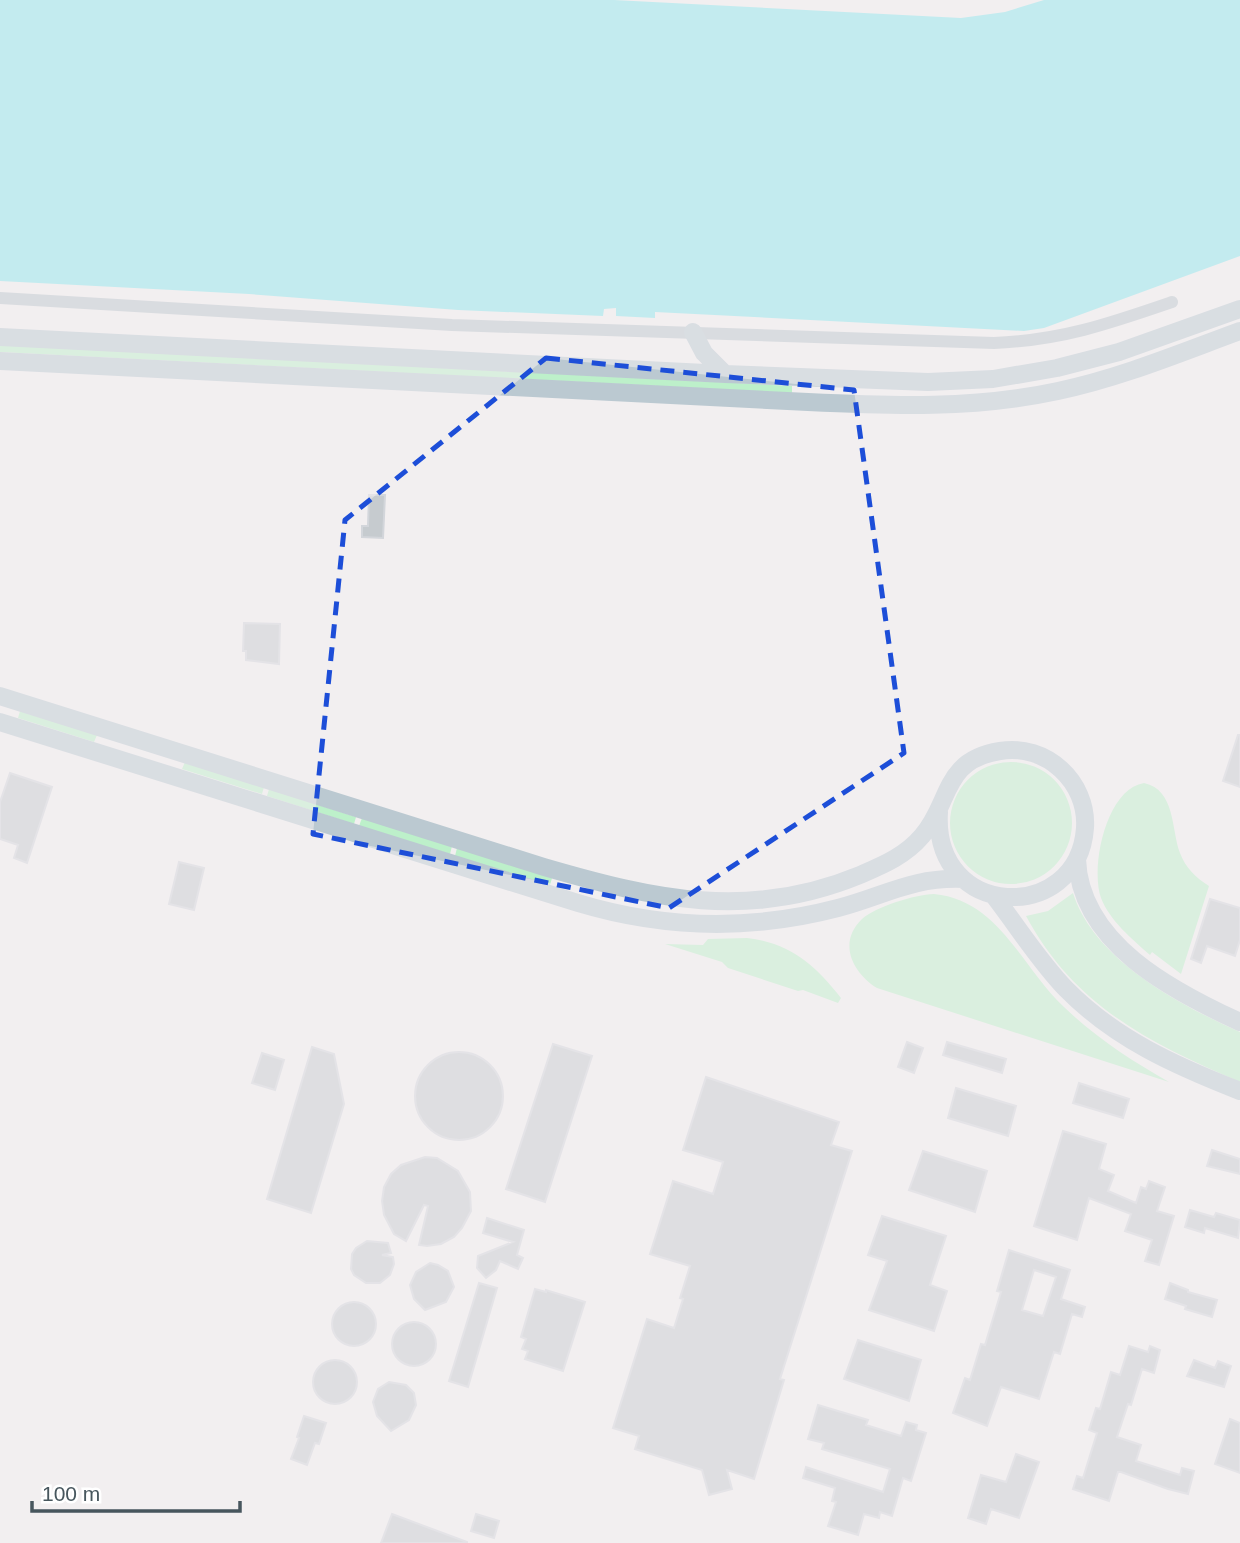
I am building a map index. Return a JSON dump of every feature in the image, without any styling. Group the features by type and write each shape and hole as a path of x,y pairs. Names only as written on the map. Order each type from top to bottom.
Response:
{"main road":[{"path":"0,337 896,382 993,379 1056,368 1119,352 1240,309"},
{"path":"0,361 928,406 1035,396 1107,379 1240,331"},
{"path":"692,332 704,353 725,374"},
{"path":"808,402 810,394 819,389 861,390 896,382"},
{"path":"0,696 583,878 648,895 684,900 721,902 771,899"},
{"path":"0,722 578,903 632,917 708,925 759,923 808,916 915,882 963,879"},
{"path":"1000,750 1035,753 1055,764 1064,772 1080,796 1085,825 1077,859 1062,878 1042,891 1019,897 995,896 983,892 954,870 942,849 939,812 941,801 952,780 978,757 1000,750"},
{"path":"632,917 627,911 632,902 655,908 703,912 732,909 831,886 894,860 915,844 939,812"},
{"path":"1077,859 1080,883 1088,907 1125,951 1168,985 1240,1022"},
{"path":"995,896 1054,975 1097,1017 1156,1055 1240,1091"}],"street":[{"path":"0,298 453,325 993,343 1022,342 1076,333 1171,302"}],"highlighted area":[{"path":"546,358 854,390 904,753 669,908 313,834 345,520"}],"green space":[{"path":"0,345 792,386 792,393 0,352"},
{"path":"20,711 97,735 94,742 18,718"},
{"path":"185,762 264,787 262,794 182,769"},
{"path":"1011,762 1034,767 1054,780 1067,800 1072,823 1067,846 1054,866 1034,879 1011,884 988,879 968,866 955,846 950,823 955,800 968,780 988,767"},
{"path":"1144,783 1162,794 1171,812 1182,858 1192,872 1209,886 1181,974 1152,952 1150,955 1122,929 1105,906 1098,884 1100,850 1111,814 1131,788"},
{"path":"269,789 356,817 354,824 267,796"},
{"path":"362,818 452,846 450,854 359,826"},
{"path":"457,848 552,878 550,885 455,856"},
{"path":"1073,893 1084,917 1119,959 1166,994 1240,1032 1240,1082 1146,1036 1092,998 1067,975 1026,916 1048,911"},
{"path":"934,894 957,899 993,922 1049,991 1076,1018 1114,1048 1169,1082 877,988 868,982 851,957 849,947 854,928 869,914 886,906"},
{"path":"747,938 789,950 821,975 841,998 838,1003 728,968 722,962 665,944 703,945 708,939"}],"water":[{"path":"0,0 614,0 961,18 1005,12 1044,0 1240,0 1240,256 1044,328 1024,331 655,312 655,318 616,316 616,308 604,309 603,316 458,310 249,294 0,281"}],"building":[{"path":"369,495 385,495 383,538 362,537 362,526 368,526"},
{"path":"244,623 280,624 279,664 246,660 246,651 243,651"},
{"path":"1240,735 1240,787 1223,781"},
{"path":"10,773 52,787 27,863 14,858 18,845 0,839 0,802"},
{"path":"179,862 204,868 194,910 169,904"},
{"path":"1210,899 1240,908 1240,940 1235,956 1207,946 1201,963 1191,959"},
{"path":"907,1042 923,1048 914,1073 898,1067"},
{"path":"947,1042 1006,1059 1002,1073 943,1055"},
{"path":"553,1044 592,1056 545,1202 506,1189"},
{"path":"312,1047 334,1054 344,1104 311,1213 267,1199"},
{"path":"459,1052 484,1059 496,1071 503,1096 496,1121 484,1133 459,1140 434,1133 422,1121 415,1096 422,1071 434,1059"},
{"path":"262,1053 284,1060 275,1090 252,1083"},
{"path":"706,1077 839,1122 831,1145 852,1151 780,1379 784,1380 754,1479 727,1470 732,1489 709,1495 702,1470 635,1449 639,1436 613,1428 647,1319 674,1328 683,1299 680,1298 690,1266 650,1254 673,1181 713,1194 723,1162 683,1150"},
{"path":"1079,1083 1129,1099 1123,1118 1073,1103"},
{"path":"956,1088 1016,1106 1008,1136 948,1118"},
{"path":"1063,1131 1106,1144 1099,1169 1114,1175 1108,1191 1136,1203 1141,1187 1146,1189 1149,1181 1165,1187 1157,1211 1174,1216 1159,1265 1145,1261 1152,1240 1125,1231 1131,1214 1089,1198 1077,1240 1034,1226"},
{"path":"1212,1150 1240,1159 1240,1174 1207,1166"},
{"path":"923,1151 987,1171 975,1212 909,1190"},
{"path":"425,1157 437,1158 458,1171 470,1192 471,1211 454,1237 441,1244 427,1246 419,1245 428,1206 424,1205 406,1241 394,1234 384,1215 382,1201 384,1187 391,1174 401,1165"},
{"path":"1190,1210 1214,1217 1216,1213 1240,1220 1238,1238 1205,1228 1204,1233 1185,1227"},
{"path":"882,1216 946,1236 930,1285 947,1291 934,1331 869,1310 887,1261 868,1255"},
{"path":"487,1218 524,1230 517,1255 523,1258 518,1269 500,1261 496,1270 486,1278 477,1268 478,1256 513,1242 483,1233"},
{"path":"367,1241 388,1243 391,1253 382,1255 393,1257 394,1264 390,1275 380,1283 366,1283 354,1275 351,1269 352,1254"},
{"path":"1009,1250 1070,1270 1061,1299 1085,1307 1082,1317 1072,1314 1060,1354 1054,1352 1039,1399 1001,1387 987,1426 953,1413 965,1378 970,1380 981,1344 985,1345 1001,1292 997,1291","holes":["1034,1270 1056,1277 1043,1316 1022,1310"]},
{"path":"430,1263 448,1271 454,1287 446,1302 425,1310 414,1299 410,1285 416,1272"},
{"path":"479,1283 497,1288 468,1387 449,1381"},
{"path":"1170,1283 1188,1292 1217,1300 1212,1317 1185,1309 1186,1306 1165,1299"},
{"path":"535,1289 585,1302 563,1371 525,1359 528,1351 522,1349 526,1339 521,1337"},
{"path":"354,1302 369,1309 376,1324 369,1339 354,1346 339,1339 332,1324 339,1309"},
{"path":"414,1322 429,1329 436,1344 429,1359 414,1366 399,1359 392,1344 399,1329"},
{"path":"858,1340 921,1360 909,1401 844,1379"},
{"path":"1129,1346 1148,1352 1150,1346 1160,1350 1154,1373 1142,1369 1117,1437 1141,1445 1136,1461 1180,1475 1182,1468 1194,1471 1188,1494 1121,1472 1118,1472 1109,1501 1073,1489 1077,1476 1083,1478 1097,1433 1089,1430 1096,1408 1100,1409 1111,1372 1120,1375"},
{"path":"335,1360 350,1367 357,1382 350,1397 335,1404 320,1397 313,1382 320,1367"},
{"path":"1194,1360 1215,1368 1218,1361 1231,1366 1224,1387 1187,1376"},
{"path":"389,1382 406,1385 414,1393 416,1405 409,1420 391,1431 377,1416 373,1402 378,1389"},
{"path":"818,1405 868,1420 866,1425 901,1436 906,1422 917,1425 916,1430 926,1433 911,1481 903,1478 892,1516 880,1512 879,1518 864,1514 858,1535 828,1526 836,1502 832,1501 835,1488 803,1478 806,1467 883,1492 890,1469 822,1449 824,1443 808,1439"},
{"path":"304,1416 326,1423 319,1444 315,1443 307,1465 291,1459"},
{"path":"1230,1419 1240,1423 1240,1473 1215,1464"},
{"path":"1016,1454 1039,1462 1019,1518 991,1509 986,1524 968,1518 981,1475 1006,1482"},
{"path":"392,1514 467,1542 467,1543 381,1543"},
{"path":"476,1514 499,1521 494,1538 471,1531"}]}
